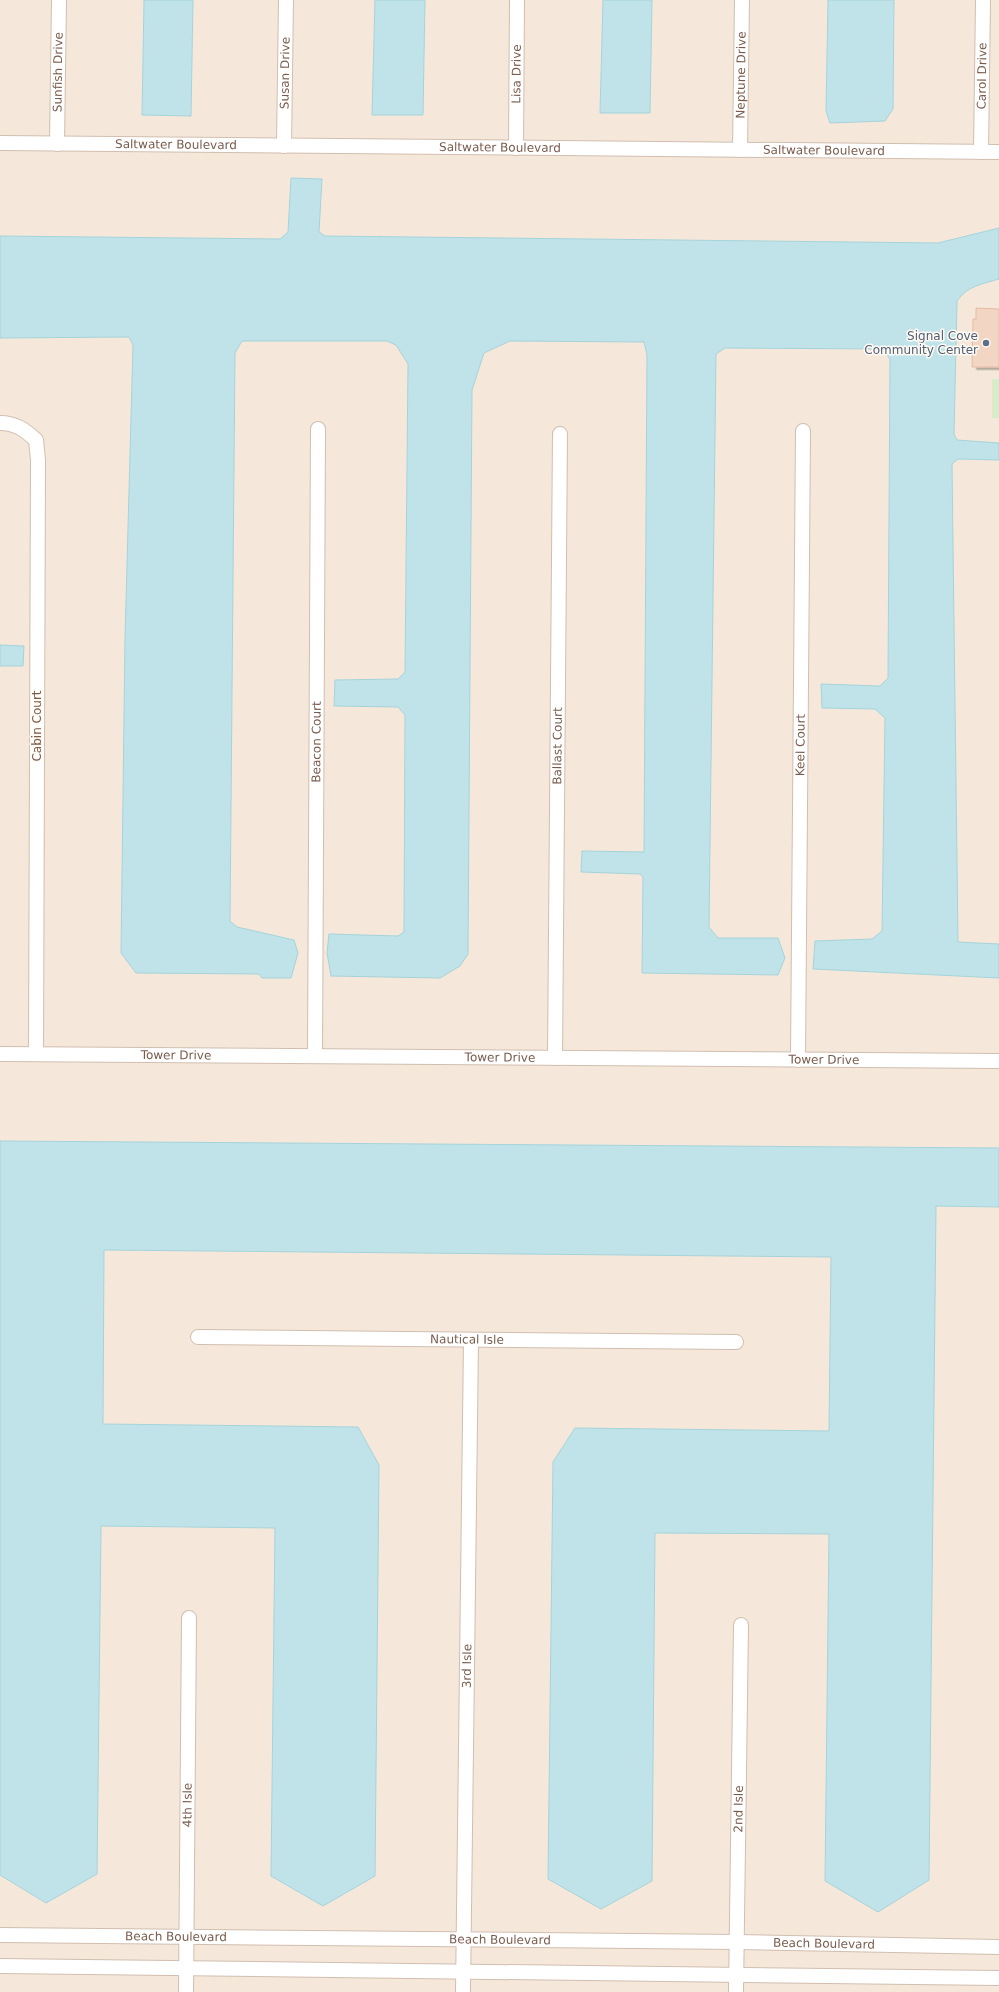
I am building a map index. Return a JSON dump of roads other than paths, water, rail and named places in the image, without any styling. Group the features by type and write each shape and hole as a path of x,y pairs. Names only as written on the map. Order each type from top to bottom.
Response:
{"street":[{"name":"Sunfish Drive","path":"57,144 59,0"},
{"name":"Susan Drive","path":"284,146 286,0"},
{"name":"Lisa Drive","path":"516,148 518,0"},
{"name":"Neptune Drive","path":"740,150 742,0"},
{"name":"Carol Drive","path":"982,152 983,0"},
{"name":"Saltwater Boulevard","path":"0,143 999,152"},
{"name":"Cabin Court","path":"0,423 9,423 24,429 36,440 38,460 36,1054"},
{"name":"Beacon Court","path":"315,1056 318,428"},
{"name":"Keel Court","path":"798,1060 803,431"},
{"name":"Ballast Court","path":"555,1058 560,434"},
{"name":"Tower Drive","path":"0,1054 999,1061"},
{"name":"Nautical Isle","path":"198,1337 736,1342"},
{"name":"3rd Isle","path":"463,1992 471,1340"},
{"name":"4th Isle","path":"186,1992 189,1618"},
{"name":"2nd Isle","path":"736,1992 741,1625"},
{"name":"Beach Boulevard","path":"0,1935 737,1942 999,1947"},
{"path":"0,1966 999,1978"}],"water":[{"path":"144,0 193,0 191,116 142,115"},
{"path":"375,0 425,0 423,115 372,115"},
{"path":"603,0 652,0 650,113 600,113"},
{"path":"828,0 894,0 893,109 885,121 830,123 826,111"},
{"path":"291,178 322,179 319,232 325,236 938,243 999,228 999,279 970,289 957,301 954,434 957,440 999,443 999,460 958,459 952,464 958,942 999,944 999,978 813,969 815,941 872,939 882,931 885,718 875,709 822,708 821,684 880,686 888,678 890,359 883,349 725,348 716,354 709,927 718,938 778,938 785,958 778,975 642,973 643,877 640,874 581,872 582,851 644,852 647,355 644,342 510,341 484,353 472,390 468,954 460,966 440,978 331,976 327,953 329,934 398,936 404,932 405,715 398,707 334,706 335,680 398,679 405,672 408,364 396,345 387,341 242,341 235,353 230,921 237,927 294,940 298,953 291,978 262,978 259,974 136,973 121,953 125,638 133,345 129,337 0,338 0,236 280,239 288,232"},
{"path":"0,645 24,646 23,666 0,666"},
{"path":"0,1141 999,1148 999,1207 936,1206 929,1880 878,1912 825,1881 829,1534 655,1533 652,1881 601,1909 548,1879 553,1462 575,1428 829,1431 831,1257 104,1250 103,1424 358,1427 379,1465 375,1876 323,1906 271,1876 275,1528 101,1526 97,1874 46,1903 0,1875"}],"place":[{"name":"Signal Cove Community Center","path":"986,343"}]}
